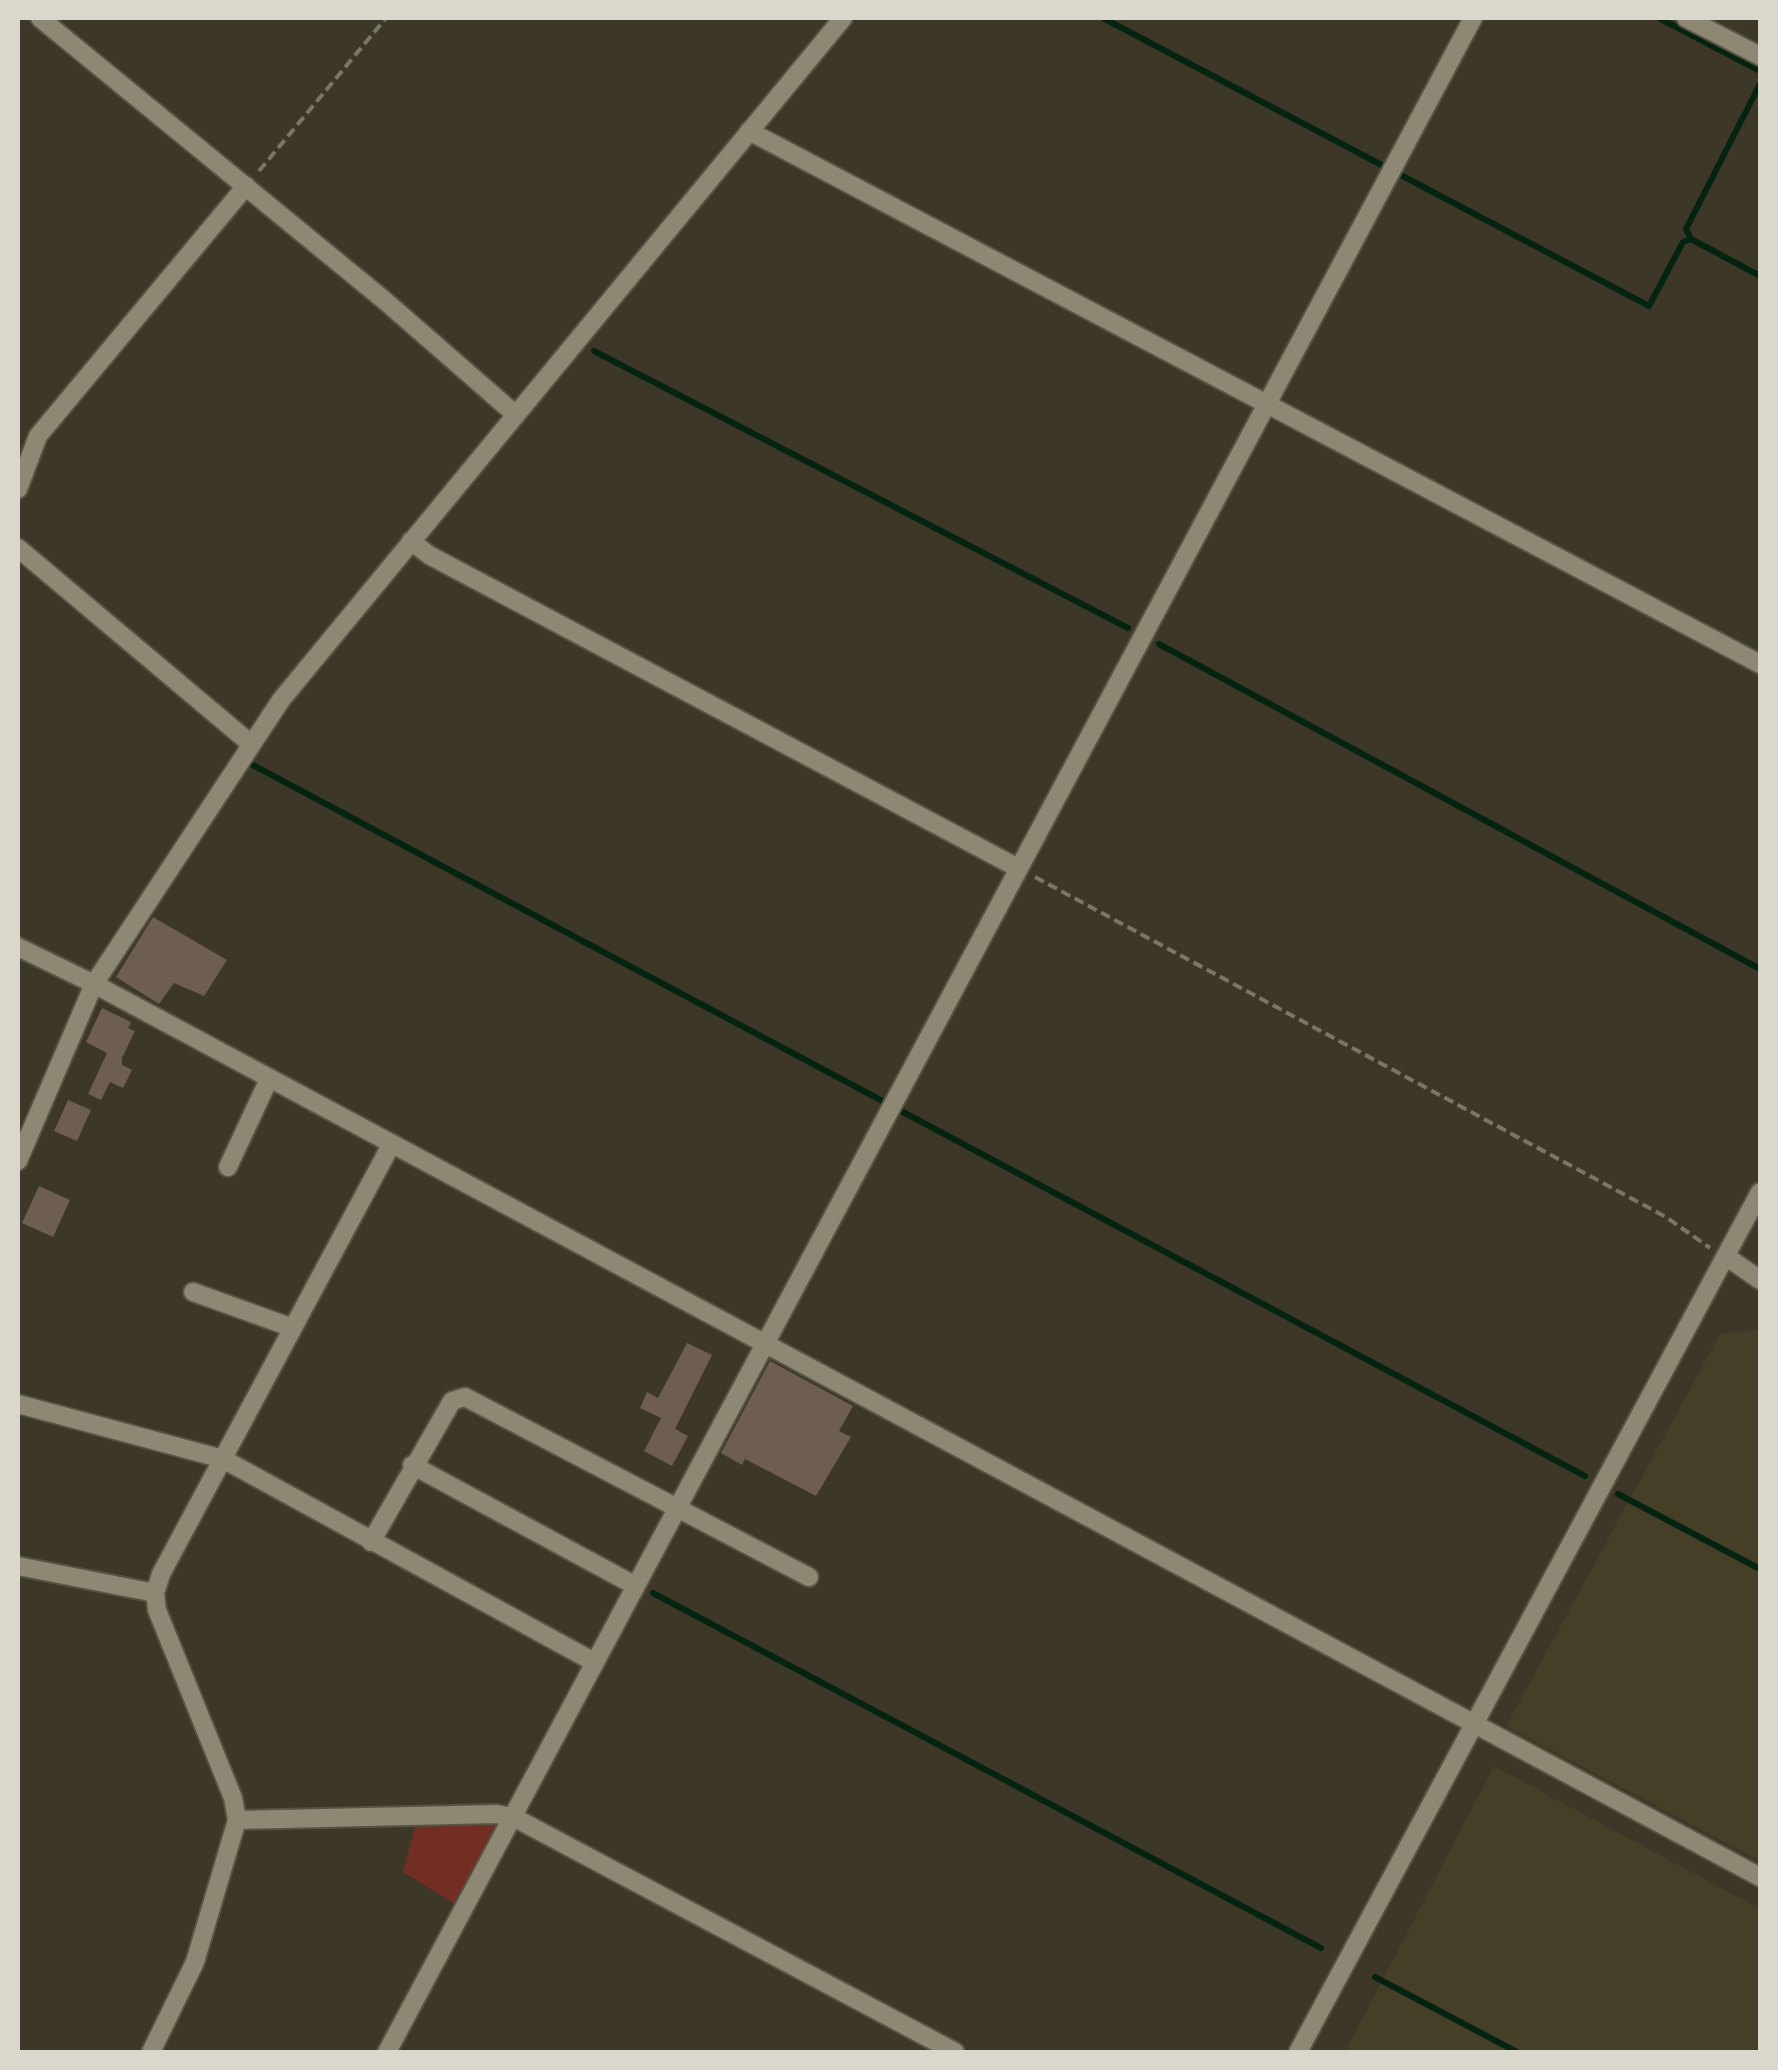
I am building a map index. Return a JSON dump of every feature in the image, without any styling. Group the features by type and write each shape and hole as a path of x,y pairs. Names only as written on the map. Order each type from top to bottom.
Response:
{"street":[{"path":"40,18 246,186 516,416"},
{"path":"18,1162 94,984 251,744 328,639 843,18"},
{"path":"387,2052 1473,18"},
{"path":"1686,18 1760,56"},
{"path":"750,131 1270,402 1760,664"},
{"path":"18,489 38,436 246,186"},
{"path":"412,540 428,555 1018,868"},
{"path":"18,548 251,744"},
{"path":"18,947 94,984 763,1345 1477,1723 1760,1878"},
{"path":"228,1167 269,1079"},
{"path":"151,2052 196,1962 237,1820 234,1798 169,1642 155,1593 391,1145"},
{"path":"1298,2052 1760,1192"},
{"path":"1727,1257 1760,1267"},
{"path":"1727,1257 1760,1280"},
{"path":"193,1292 293,1328"},
{"path":"371,1542 452,1401 464,1396 809,1577"},
{"path":"18,1404 223,1459 594,1662"},
{"path":"412,1465 634,1585"},
{"path":"18,1566 155,1593"},
{"path":"237,1820 497,1814 514,1818 956,2052"}],"path":[{"path":"246,186 386,18"},
{"path":"1018,868 1666,1216 1690,1237 1727,1257"}],"shaded area":[{"path":"1760,1332 1760,1861 1506,1726 1720,1334"},
{"path":"1494,1766 1760,1909 1760,2052 1345,2052"},
{"path":"493,1818 498,1826 455,1904 403,1872 416,1822"}],"building":[{"path":"153,917 227,960 204,996 174,983 159,1004 116,977"},
{"path":"102,1008 131,1022 128,1028 135,1031 122,1058 122,1065 132,1070 123,1088 110,1082 101,1100 88,1094 107,1053 86,1042"},
{"path":"68,1100 91,1110 77,1141 54,1131"},
{"path":"39,1186 70,1200 53,1237 22,1223"},
{"path":"687,1343 712,1355 675,1429 688,1436 672,1466 644,1451 661,1418 640,1408 647,1392 658,1398"},
{"path":"770,1361 853,1406 839,1431 851,1437 816,1496 745,1459 742,1465 721,1453"}],"waterway":[{"path":"1103,18 1649,306 1683,242 1691,239 1760,276"},
{"path":"1659,18 1760,71"},
{"path":"1691,239 1686,229 1760,84"},
{"path":"594,351 1128,628"},
{"path":"1159,644 1760,969"},
{"path":"251,764 1585,1476"},
{"path":"1618,1494 1760,1569"},
{"path":"653,1593 1321,1948"},
{"path":"1375,1977 1517,2052"}]}
